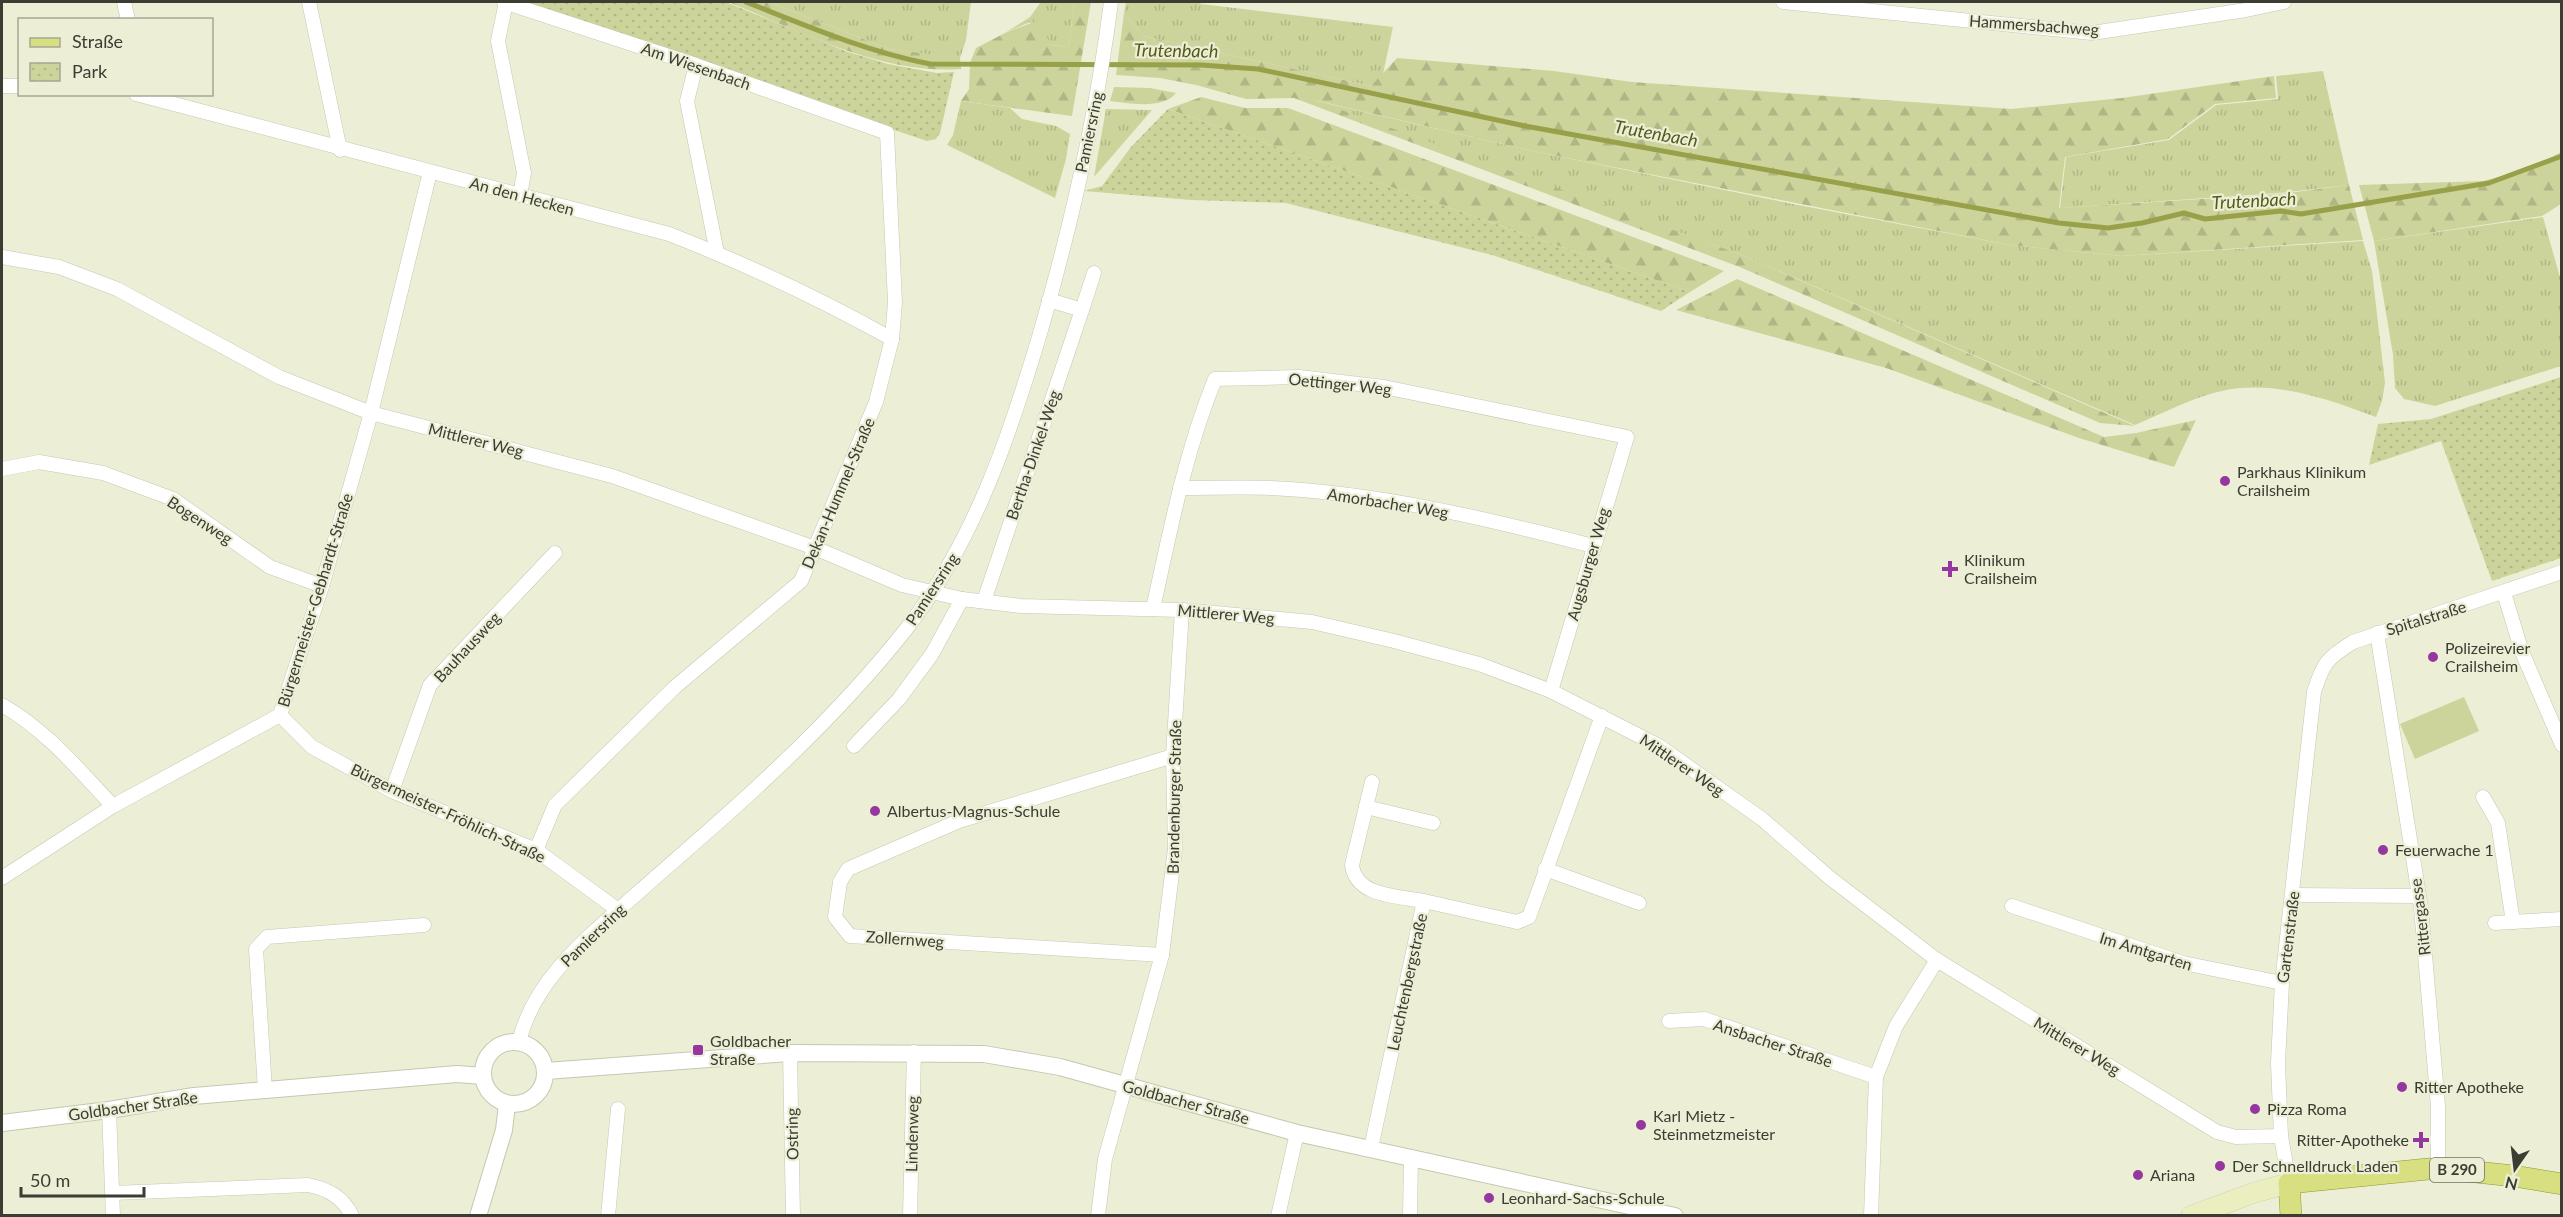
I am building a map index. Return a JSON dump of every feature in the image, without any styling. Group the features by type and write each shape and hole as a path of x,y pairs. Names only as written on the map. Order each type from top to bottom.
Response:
{"main road":[{"name":"B 290","path":"2289,1183 2438,1168 2562,1184"},
{"path":"2191,1215 2289,1183 2291,1215"}],"street":[{"path":"124,2 128,18"},
{"path":"309,2 340,150"},
{"path":"505,2 498,41 524,173 520,195"},
{"name":"Am Wiesenbach","path":"505,2 696,65 886,133"},
{"name":"Pamiersring","path":"519,1042 526,1018 547,984 574,951 771,774 845,699 906,629 949,568 973,521 998,462 1021,397 1062,255 1097,93 1111,2"},
{"name":"Hammersbachweg","path":"1783,2 2092,33 2246,10 2284,2"},
{"path":"696,65 687,101 717,253"},
{"path":"2,86 18,86"},
{"name":"An den Hecken","path":"145,96 340,150 669,234 717,253 828,304 892,339"},
{"name":"Dekan-Hummel-Straße","path":"536,850 555,805 675,687 801,581 876,402 892,339 895,302 886,133"},
{"name":"Bürgermeister-Gebhardt-Straße","path":"2,878 113,806 280,715 322,586 371,413 430,172"},
{"name":"Mittlerer Weg","path":"2,257 59,267 117,289 279,377 371,413 612,476 815,548 903,585 962,599 1021,606 1182,610 1312,622 1479,664 1551,691 1659,746 1762,819 1830,878 1937,960 2217,1132 2236,1137 2281,1136"},
{"name":"Bertha-Dinkel-Weg","path":"984,601 1095,273"},
{"path":"1049,300 1082,310"},
{"name":"Oettinger Weg","path":"1154,609 1180,488 1202,412 1215,380 1299,377 1384,387 1627,437"},
{"name":"Augsburger Weg","path":"1551,691 1627,437"},
{"name":"Bogenweg","path":"2,469 39,462 103,473 173,499 270,567 322,586"},
{"name":"Amorbacher Weg","path":"1180,488 1271,488 1346,495 1471,515 1593,546"},
{"name":"Bauhausweg","path":"392,790 430,685 555,553"},
{"name":"Spitalstraße","path":"2314,692 2322,666 2337,651 2353,642 2562,572"},
{"path":"2504,593 2522,652 2562,745"},
{"path":"854,746 899,699 932,654 962,599"},
{"name":"Brandenburger Straße","path":"1098,1215 1105,1159 1162,955 1175,849 1173,756 1182,610"},
{"name":"Rittergasse","path":"2377,633 2418,896 2438,1107 2438,1168"},
{"name":"Gartenstraße","path":"2289,1183 2281,1136 2278,1063 2282,983 2314,692"},
{"path":"2,705 18,715 72,763 113,806"},
{"name":"Bürgermeister-Fröhlich-Straße","path":"280,715 312,747 392,790 536,850 618,910"},
{"name":"Leuchtenbergstraße","path":"1371,1148 1424,901 1517,922 1529,917 1602,716"},
{"name":"Zollernweg","path":"1162,955 850,936 835,917 840,882 848,869 959,821 1173,756"},
{"path":"1372,782 1352,865 1354,876 1368,890 1424,901"},
{"path":"2483,797 2498,823 2513,922"},
{"path":"1366,807 1433,823"},
{"path":"1545,869 1639,903"},
{"path":"2293,895 2418,896"},
{"name":"Im Amtgarten","path":"2012,906 2183,963 2282,983"},
{"path":"2495,923 2562,919"},
{"path":"265,1090 256,949 267,937 424,925"},
{"path":"1871,1215 1876,1077 1896,1026 1937,960"},
{"name":"Ansbacher Straße","path":"1669,1021 1704,1019 1876,1077"},
{"path":"509,1042 519,1042 531,1047 538,1053 546,1071 539,1093 519,1104 507,1104 496,1099 487,1089 483,1076 484,1065 489,1054 498,1046 509,1042"},
{"name":"Lindenweg","path":"910,1215 914,1052"},
{"name":"Goldbacher Straße","path":"546,1071 790,1053 984,1054 1060,1067 1297,1133 1675,1215"},
{"name":"Ostring","path":"790,1053 793,1215"},
{"name":"Goldbacher Straße","path":"2,1123 109,1110 194,1096 457,1074 483,1076"},
{"path":"478,1215 504,1130 507,1104"},
{"path":"608,1215 618,1109"},
{"path":"109,1110 113,1215"},
{"path":"1278,1215 1297,1133"},
{"path":"1410,1215 1411,1157"},
{"path":"113,1193 308,1185 330,1191 340,1198 352,1215"}],"green space":[{"path":"514,2 726,2 845,51 888,64 937,73 954,72 940,133 936,139 927,141"},
{"path":"728,2 769,2 889,49 960,58 961,69 931,69 871,58 812,38"},
{"path":"769,2 971,2 966,40 960,58 955,58 889,49"},
{"path":"1041,2 1074,2 1069,47 1051,45 1030,22 1005,33 1030,17"},
{"path":"1074,2 1091,2 1072,116 961,101 969,89 970,63 976,48 1005,33 1039,20 1051,45 1069,47"},
{"path":"1126,2 1200,2 1201,4 1393,27 1383,74 1371,86 1143,36 1124,13"},
{"path":"1124,13 1143,36 1371,86 1397,58 1554,71 1632,82 2011,109 2122,98 2274,76 2276,98 2215,104 2168,139 2065,157 2059,208 2280,194 2349,185 2363,240 2121,256 2010,245 1537,152 1314,100 1742,255 2135,426 2100,423 1742,268 1294,98 1246,99 1160,78 1116,75"},
{"path":"2323,71 2349,185 2280,193 2060,208 2066,157 2169,140 2216,105 2278,99 2276,76"},
{"path":"1114,87 1150,88 1176,93 1163,102 1154,104 1126,103 1110,101"},
{"path":"1201,97 1245,108 1288,108 1724,271 1690,292 1168,109"},
{"path":"1308,99 1537,152 2010,245 2121,256 2363,241 2372,271 2385,383 2382,401 2376,417 2302,393 2245,388 2203,396 2135,425 1742,255"},
{"path":"961,101 1010,108 1022,119 1056,126 1070,134 1066,159 1055,198 947,145 953,135"},
{"path":"1106,109 1152,110 1094,177"},
{"path":"1168,109 1690,292 1661,311 1492,255 1286,203 1191,200 1084,191 1102,186 1131,147"},
{"path":"2561,152 2561,204 2542,216 2374,241 2359,185 2483,181 2530,169"},
{"path":"2543,217 2561,281 2561,366 2435,406 2404,399 2395,388 2393,355 2374,241"},
{"path":"1737,279 2104,437 2136,433 2196,420 2174,467 2079,438 1886,368 1676,310"},
{"path":"2561,377 2561,558 2492,581 2441,441 2369,465 2378,424 2431,419"},
{"path":"2464,697 2479,731 2415,759 2400,724"}],"waterway":[{"name":"Trutenbach","path":"746,2 859,45 930,64 1201,65 1258,69 1525,126 2059,223 2108,228 2184,213 2205,219 2281,211 2301,214 2489,183 2562,156"}],"place":[{"name":"Parkhaus Klinikum Crailsheim","path":"2225,481"},
{"name":"Klinikum Crailsheim","path":"1950,569"},
{"name":"Polizeirevier Crailsheim","path":"2433,657"},
{"name":"Albertus-Magnus-Schule","path":"875,811"},
{"name":"Feuerwache 1","path":"2383,850"},
{"name":"Goldbacher Straße","path":"698,1050"},
{"name":"Ritter Apotheke","path":"2402,1087"},
{"name":"Pizza Roma","path":"2255,1109"},
{"name":"Karl Mietz - Steinmetzmeister","path":"1641,1125"},
{"name":"Ritter-Apotheke","path":"2421,1140"},
{"name":"Der Schnelldruck Laden","path":"2220,1166"},
{"name":"Ariana","path":"2138,1175"},
{"name":"Leonhard-Sachs-Schule","path":"1489,1198"}]}
